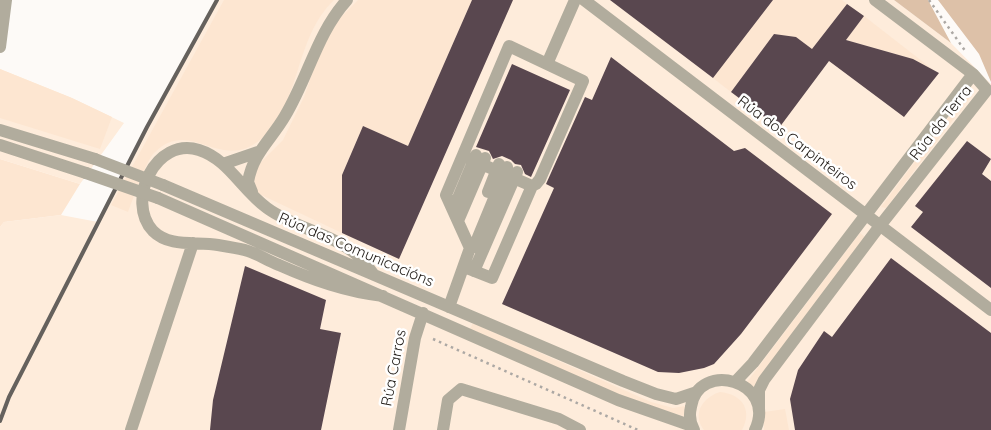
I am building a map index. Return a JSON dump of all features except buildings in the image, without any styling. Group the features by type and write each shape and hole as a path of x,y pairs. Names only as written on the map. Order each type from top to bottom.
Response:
{"street":[{"path":"0,47 6,0"},
{"path":"253,195 248,182 258,152 285,117 303,84 327,25 347,0"},
{"path":"547,64 575,0"},
{"name":"Rúa dos Carpinteiros","path":"584,0 879,227 991,310"},
{"path":"875,0 973,74"},
{"path":"456,216 476,158 509,46 583,81 540,179 532,186 492,278 469,269"},
{"name":"Rúa da Terra","path":"736,381 753,363 864,214 973,74 987,90 879,227 764,380 759,390 759,411"},
{"name":"Rúa das Comunicacións","path":"0,130 95,160 162,185 656,394 676,398 697,392"},
{"name":"Rúa das Comunicacións","path":"0,145 158,198 424,313 618,400 693,428"},
{"path":"374,275 357,255 316,232 266,208 223,164 212,155 197,149 179,148 163,157 155,165 144,184 142,204 148,223 154,232 164,239 181,243 248,251 332,286 359,294 383,296"},
{"path":"223,164 258,152"},
{"path":"476,158 506,171 532,186"},
{"path":"469,269 469,246 446,195 476,158"},
{"path":"469,246 506,171"},
{"path":"449,307 469,269 506,171"},
{"path":"131,430 193,243"},
{"name":"Rúa Carros","path":"399,430 414,338 424,313"},
{"name":"Rúa das Comunicacións","path":"693,428 690,414 691,403 697,392 708,383 722,379 736,381"},
{"path":"736,381 752,393 759,411 755,430"},
{"path":"443,430 448,400 462,389 559,419 580,430"}],"path":[{"path":"929,0 966,53 972,64 973,74"},
{"path":"433,339 638,430"}],"shaded area":[{"path":"217,0 894,0 951,43 991,84 991,430 0,430 0,227 4,222 61,215 98,222 147,127"},
{"path":"224,0 334,0 321,16 311,33 284,109 274,126 260,140 245,149 231,151 193,141 180,140 167,143 154,153 147,164 128,212 111,205"},
{"path":"358,0 472,0 408,146 363,126 342,175 342,233 257,193 254,178 259,164 283,140 304,97 319,54 338,20"},
{"path":"773,0 842,0 847,4 812,49 796,37 774,34 731,92 713,78"},
{"path":"894,0 928,0 951,43"},
{"path":"938,0 991,0 991,82 979,54"},
{"path":"864,16 936,72 913,59 846,40"},
{"path":"0,69 72,98 124,123 80,184 0,159"},
{"path":"0,69 72,98 112,117 100,149 0,118"},
{"path":"968,91 972,95 886,208 881,207"},
{"path":"0,159 80,184 61,215 4,222 0,227"},
{"path":"860,233 865,237 753,388 747,382"},
{"path":"473,323 651,402 673,408 685,406 684,416 629,399 576,377 470,329"},
{"path":"720,392 734,396 743,404 746,416 742,430 704,430 700,424 699,412 701,406 714,394"},
{"path":"785,409 789,430 764,430 764,412"}],"railway":[{"path":"0,421 9,397 147,127 217,0"}]}
